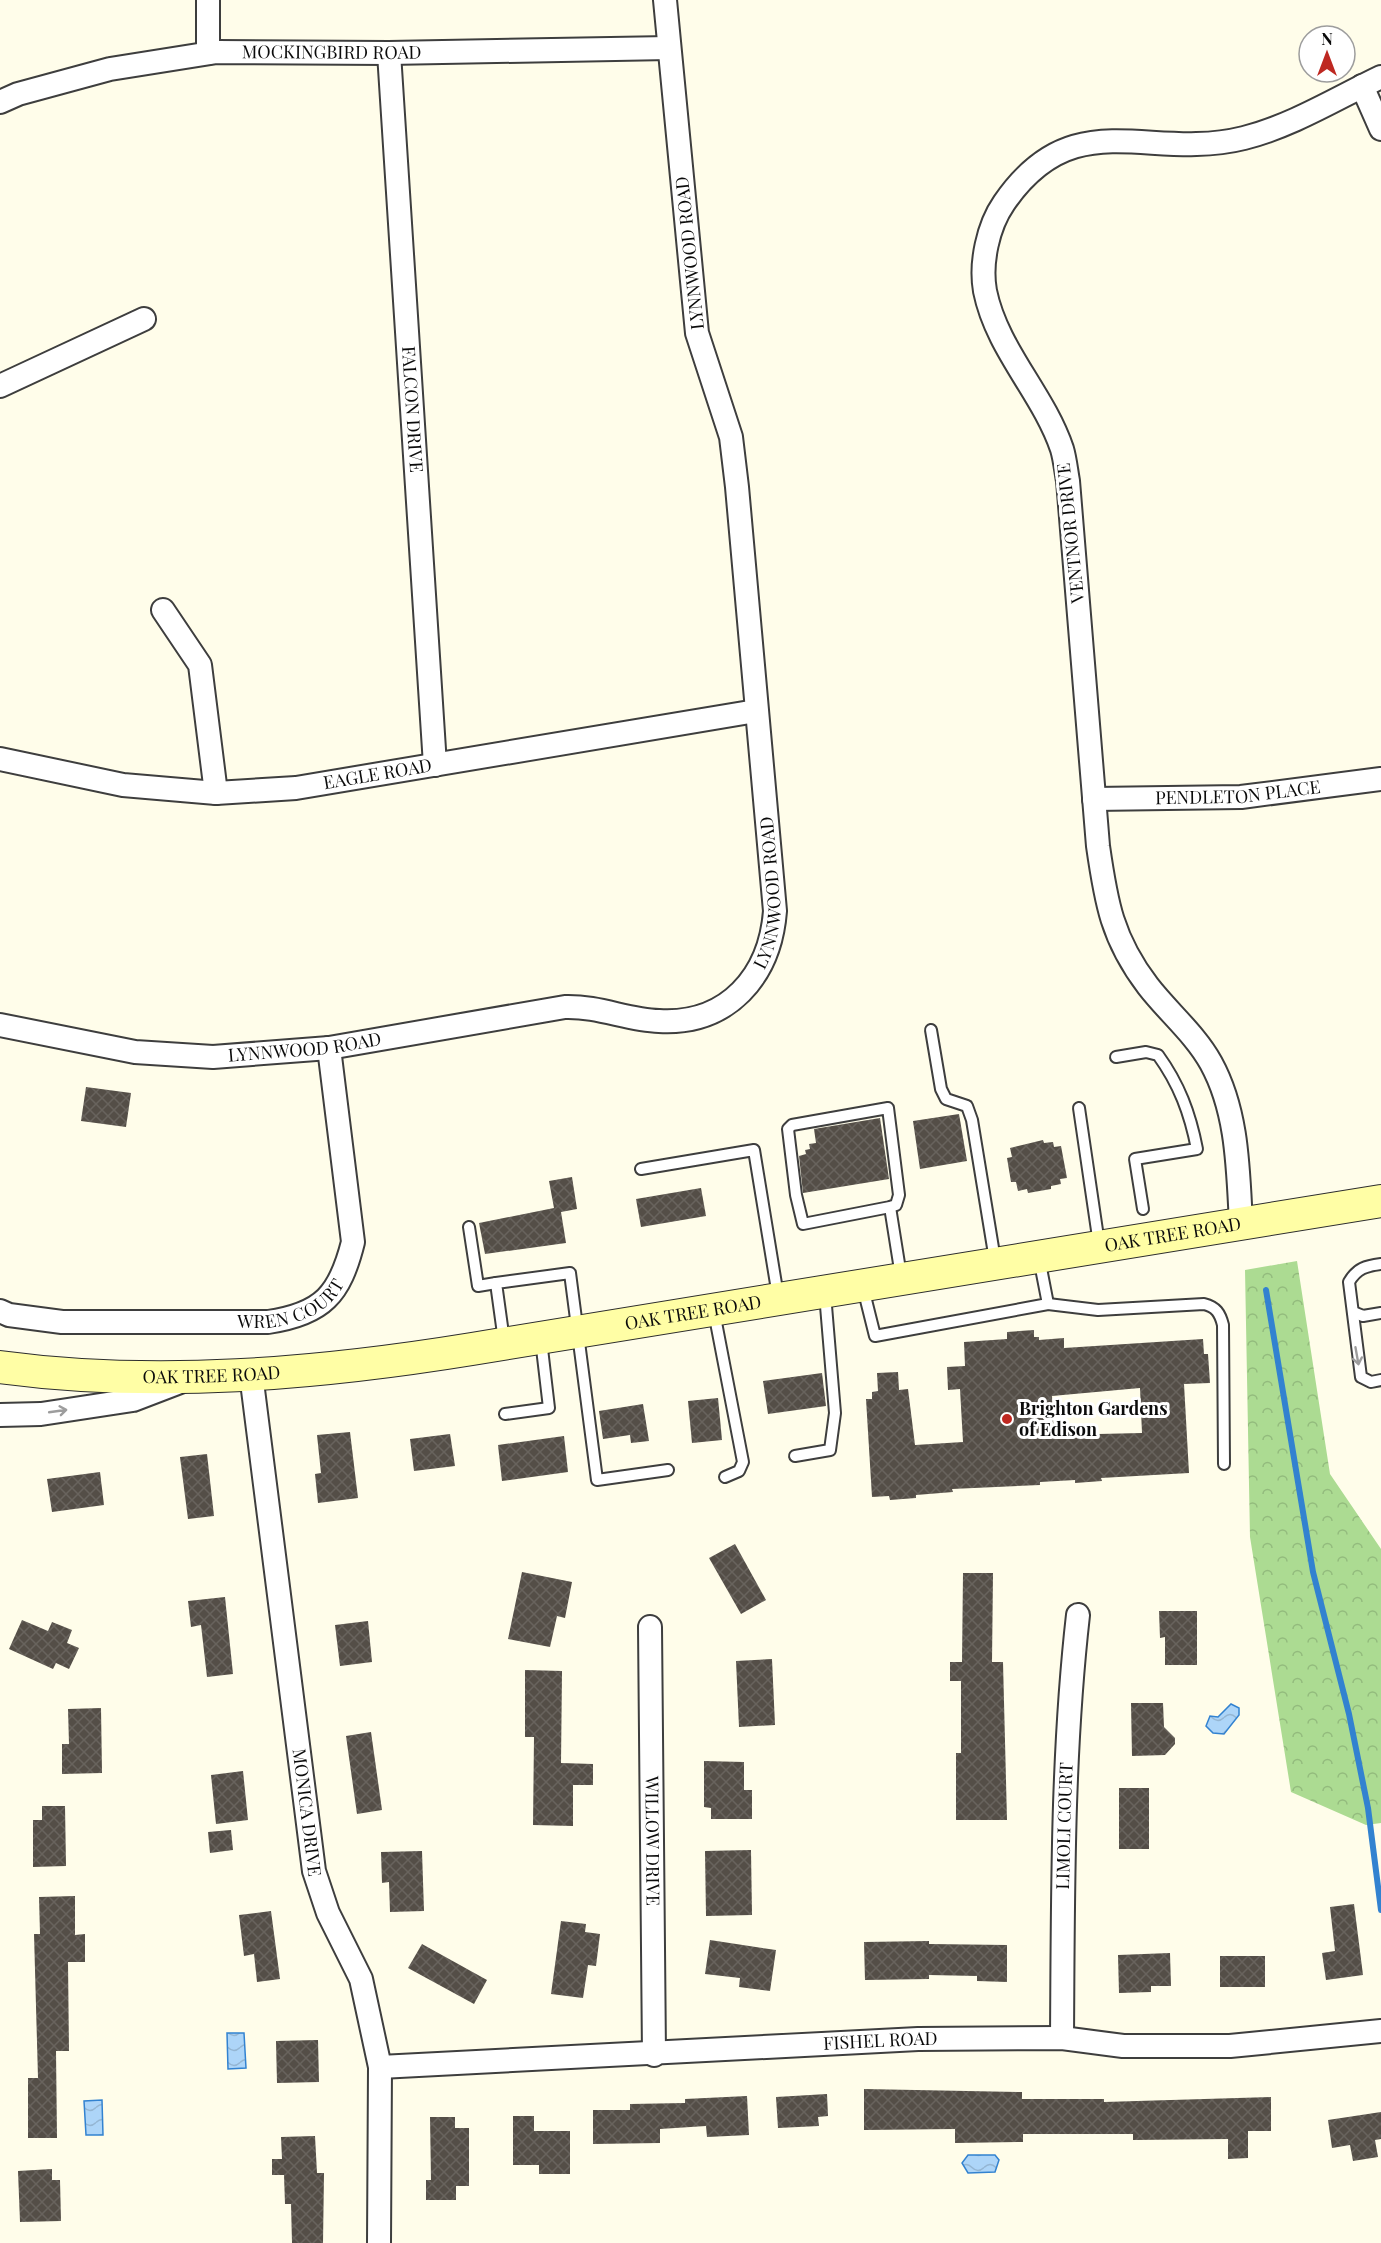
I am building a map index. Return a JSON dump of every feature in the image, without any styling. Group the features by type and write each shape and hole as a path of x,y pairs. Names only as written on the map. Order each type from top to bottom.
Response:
{"main road":[{"name":"OAK TREE ROAD","path":"0,1367 113,1375 198,1376 250,1374 410,1359 1381,1201"}],"street":[{"path":"208,0 208,54"},
{"name":"LYNNWOOD ROAD","path":"0,1025 135,1052 213,1057 329,1048 565,1007 597,1008 658,1022 681,1021 703,1016 723,1006 741,992 756,975 767,956 773,934 775,911 731,437 697,333 665,0"},
{"name":"MOCKINGBIRD ROAD","path":"0,102 18,94 110,69 208,54 669,48"},
{"name":"FALCON DRIVE","path":"389,53 435,765"},
{"path":"1372,82 1381,129"},
{"name":"VENTNOR DRIVE","path":"1241,1224 1236,1147 1225,1098 1211,1063 1178,1019 1148,986 1117,938 1106,902 1094,799 1068,480 1062,450 993,321 984,288 984,263 989,236 1000,210 1016,186 1036,167 1059,153 1085,143 1113,140 1191,145 1244,138 1293,120 1372,82"},
{"path":"0,386 144,319"},
{"path":"163,610 200,664 216,793"},
{"name":"EAGLE ROAD","path":"0,759 123,785 216,793 296,788 756,711"},
{"name":"PENDLETON PLACE","path":"1094,799 1241,797 1381,778"},
{"name":"WREN COURT","path":"0,1311 9,1315 62,1322 268,1322 293,1318 321,1305 337,1289 346,1270 353,1242 329,1048"},
{"name":"MONICA DRIVE","path":"250,1374 314,1871 328,1913 361,1980 380,2067 379,2243"},
{"path":"0,1415 41,1414 133,1400 198,1376"},
{"name":"LIMOLI COURT","path":"1062,2038 1064,1788 1069,1690 1078,1615"},
{"name":"WILLOW DRIVE","path":"650,1627 654,2055"},
{"name":"FISHEL ROAD","path":"380,2067 654,2055 918,2039 1062,2038 1123,2046 1230,2046 1381,2031"}],"lane":[{"path":"931,1030 941,1089 946,1099 967,1106 972,1120 996,1264"},
{"path":"1116,1057 1146,1052 1158,1055 1179,1088 1191,1120 1197,1149 1135,1159 1143,1209"},
{"path":"888,1108 899,1195 896,1205 890,1207 803,1224 796,1195 788,1129 801,1123 888,1108"},
{"path":"1079,1108 1099,1247"},
{"path":"641,1169 754,1150 778,1299"},
{"path":"890,1207 902,1279"},
{"path":"469,1227 478,1286 570,1273 597,1480 668,1470"},
{"path":"1038,1257 1048,1304"},
{"path":"1381,1264 1367,1265 1356,1271 1349,1282 1361,1377 1371,1382 1381,1380"},
{"path":"496,1284 504,1343"},
{"path":"862,1285 875,1336 1048,1304 1098,1310 1204,1304 1213,1306 1220,1314 1223,1325 1224,1464"},
{"path":"795,1456 830,1450 835,1413 825,1291"},
{"path":"713,1309 743,1462 739,1471 725,1477"},
{"path":"1353,1312 1363,1316 1381,1313"},
{"path":"505,1414 549,1408 540,1337"}],"green space":[{"path":"1297,1261 1330,1474 1381,1549 1381,1823 1366,1825 1291,1792 1250,1537 1245,1270"}],"water":[{"path":"1231,1704 1239,1708 1239,1715 1224,1734 1213,1733 1206,1726 1210,1716 1218,1717"},
{"path":"227,2033 244,2033 246,2068 228,2069"},
{"path":"102,2100 103,2135 86,2135 84,2101"},
{"path":"968,2155 995,2155 999,2160 995,2172 968,2173 962,2163"}],"building":[{"path":"86,1087 131,1093 126,1127 81,1121"},
{"path":"959,1114 967,1161 920,1169 913,1121"},
{"path":"880,1118 889,1179 803,1193 799,1156 806,1154 805,1150 810,1149 809,1144 816,1143 814,1129"},
{"path":"1043,1140 1044,1143 1053,1142 1054,1147 1061,1146 1067,1178 1060,1179 1061,1184 1051,1186 1051,1189 1028,1193 1027,1189 1018,1191 1016,1182 1011,1182 1007,1158 1012,1157 1010,1148"},
{"path":"572,1177 577,1209 561,1212 566,1243 485,1254 479,1223 554,1208 549,1181"},
{"path":"701,1188 706,1216 641,1227 636,1199"},
{"name":"Brighton Gardens of Edison","path":"1034,1330 1034,1337 1039,1337 1039,1340 1064,1338 1064,1348 1203,1339 1204,1354 1208,1354 1210,1383 1184,1384 1189,1473 1101,1478 1102,1481 1075,1483 1075,1480 1040,1482 1040,1485 952,1489 953,1492 890,1500 889,1496 872,1497 866,1399 872,1399 872,1392 878,1391 877,1373 898,1372 899,1390 908,1389 915,1445 963,1442 960,1389 948,1390 947,1367 965,1366 964,1342 1007,1339 1007,1332","holes":["1140,1388 1142,1433 1054,1435 1052,1396"]},
{"path":"822,1373 826,1406 768,1414 763,1381"},
{"path":"718,1398 722,1440 692,1443 688,1401"},
{"path":"643,1404 649,1441 631,1443 630,1435 603,1439 599,1411"},
{"path":"350,1432 358,1498 318,1503 315,1474 321,1473 317,1435"},
{"path":"450,1434 455,1466 414,1471 410,1439"},
{"path":"564,1436 568,1472 502,1481 498,1445"},
{"path":"207,1454 214,1516 188,1519 180,1457"},
{"path":"100,1472 104,1505 52,1512 47,1479"},
{"path":"735,1544 766,1600 741,1614 709,1558"},
{"path":"522,1572 572,1582 565,1618 557,1616 550,1647 508,1639"},
{"path":"963,1573 993,1573 992,1662 1003,1662 1007,1820 956,1820 956,1753 961,1753 961,1681 950,1681 950,1662 962,1662"},
{"path":"225,1597 233,1674 207,1677 201,1625 191,1627 188,1601"},
{"path":"1159,1611 1197,1611 1197,1665 1165,1665 1165,1637 1160,1638"},
{"path":"22,1620 48,1631 52,1622 72,1630 67,1643 79,1648 69,1669 56,1663 53,1669 9,1649"},
{"path":"368,1621 372,1662 340,1666 335,1625"},
{"path":"772,1659 775,1725 739,1727 736,1661"},
{"path":"525,1670 562,1671 561,1763 593,1764 593,1785 573,1785 573,1826 533,1825 534,1737 525,1737"},
{"path":"1131,1703 1163,1703 1164,1727 1175,1738 1175,1744 1165,1755 1132,1756"},
{"path":"101,1708 102,1773 62,1774 62,1744 69,1744 68,1709"},
{"path":"371,1732 382,1810 357,1814 346,1736"},
{"path":"704,1761 744,1762 744,1790 752,1790 752,1819 711,1819 711,1808 704,1807"},
{"path":"243,1771 248,1820 216,1824 211,1775"},
{"path":"1119,1788 1149,1788 1149,1849 1119,1849"},
{"path":"42,1806 65,1806 66,1866 33,1867 33,1820 42,1820"},
{"path":"231,1830 233,1850 210,1853 208,1832"},
{"path":"751,1850 752,1915 706,1916 705,1851"},
{"path":"422,1851 424,1911 390,1912 389,1882 382,1883 381,1852"},
{"path":"75,1896 75,1935 85,1934 85,1962 68,1962 69,2051 56,2051 57,2138 28,2138 28,2078 38,2078 34,1934 40,1934 39,1897"},
{"path":"1354,1904 1363,1975 1326,1980 1322,1953 1335,1951 1330,1907"},
{"path":"271,1911 280,1979 257,1982 254,1954 244,1956 239,1915"},
{"path":"561,1921 586,1924 585,1932 600,1934 596,1966 588,1965 583,1998 551,1994"},
{"path":"710,1940 776,1950 770,1991 739,1987 740,1978 705,1974"},
{"path":"929,1941 929,1944 1007,1945 1007,1982 977,1981 977,1976 929,1975 929,1979 865,1980 864,1942"},
{"path":"422,1944 487,1980 474,2004 408,1968"},
{"path":"1170,1953 1171,1986 1151,1986 1151,1992 1119,1993 1118,1955"},
{"path":"1220,1956 1265,1956 1265,1987 1220,1987"},
{"path":"318,2040 319,2082 277,2083 276,2041"},
{"path":"864,2089 1022,2092 1022,2099 1104,2099 1104,2102 1271,2097 1271,2131 1248,2131 1248,2158 1228,2159 1228,2139 1133,2140 1133,2134 1023,2134 1023,2142 955,2143 955,2129 864,2130"},
{"path":"827,2094 828,2116 818,2117 819,2126 778,2128 776,2097"},
{"path":"747,2096 749,2135 707,2137 706,2126 660,2129 660,2143 593,2144 593,2110 630,2110 630,2104 685,2103 685,2099"},
{"path":"1381,2112 1381,2139 1375,2140 1378,2157 1353,2161 1350,2145 1332,2148 1328,2120"},
{"path":"513,2116 534,2116 534,2131 570,2131 570,2174 539,2174 539,2165 513,2165"},
{"path":"430,2117 455,2117 455,2128 469,2128 469,2186 456,2186 456,2200 426,2200 426,2180 431,2180"},
{"path":"315,2136 317,2173 324,2173 323,2243 292,2243 291,2204 285,2204 284,2175 272,2175 272,2159 282,2159 281,2137"},
{"path":"52,2169 52,2180 60,2180 61,2221 20,2222 18,2171"}],"waterway":[{"path":"1266,1290 1313,1572 1349,1714 1368,1808 1381,1910"}],"place":[{"name":"Brighton Gardens of Edison","path":"1007,1419"}]}
